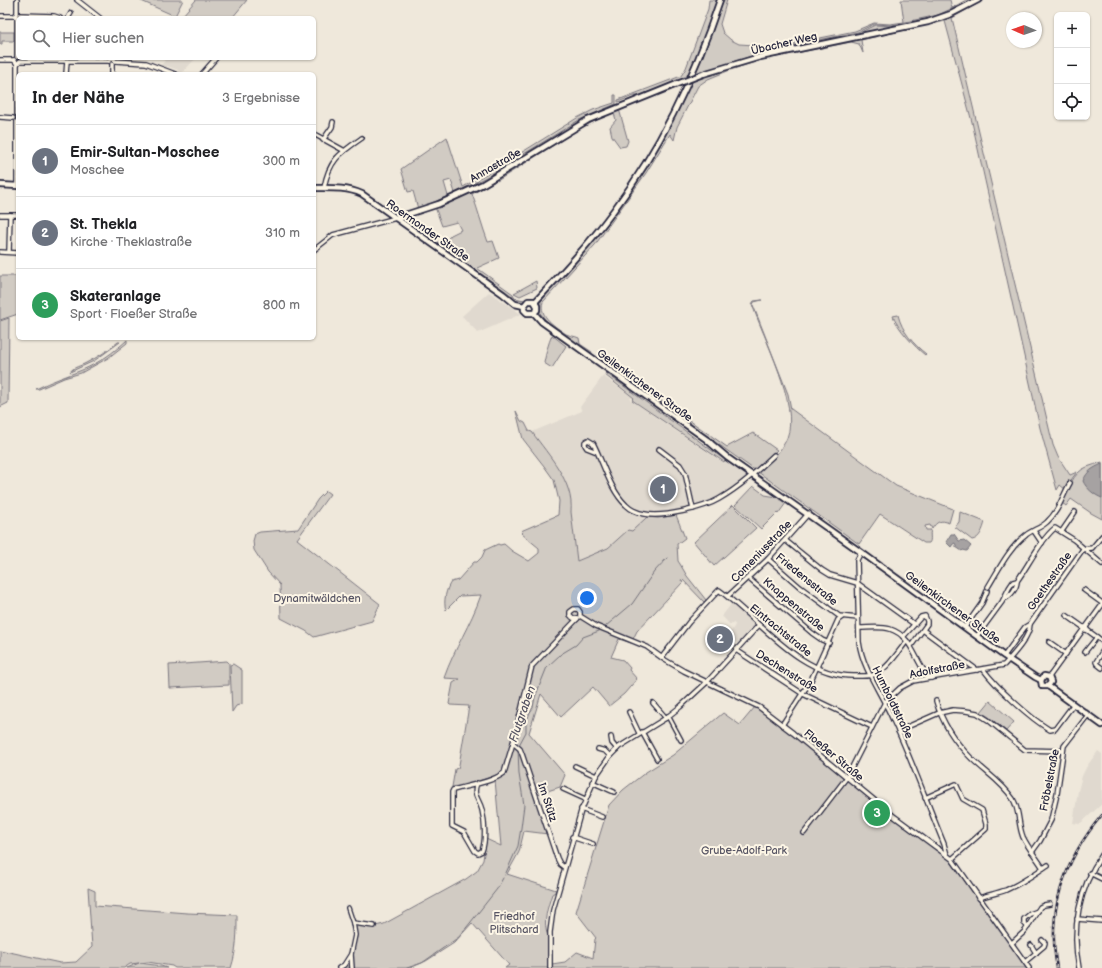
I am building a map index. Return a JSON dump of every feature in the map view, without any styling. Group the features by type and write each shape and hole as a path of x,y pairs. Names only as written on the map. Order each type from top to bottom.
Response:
{"main road":[{"path":"536,302 592,238 614,210 646,164 690,81 720,0"},
{"name":"Übacher Weg","path":"598,115 703,74 742,62 773,54 928,22 951,14 978,0"},
{"name":"Annastraße","path":"396,218 439,204 483,184 598,115"},
{"path":"0,186 16,186"},
{"name":"Roermonder Straße","path":"316,188 342,188 358,192 515,304 524,306"},
{"path":"530,300 536,302 538,308 534,313 529,314 526,312 524,306 526,302 530,300"},
{"name":"Geilenkirchener Straße","path":"534,313 542,322 708,441 728,458 854,545 855,548 1004,656 1041,680"},
{"path":"1048,686 1051,682 1049,677 1044,676 1041,680 1042,686 1048,686 1073,705 1101,722"}],"street":[{"path":"17,0 18,16"},
{"path":"77,0 82,2 98,16"},
{"path":"0,16 54,16"},
{"path":"0,60 141,62 170,72"},
{"path":"18,60 18,72"},
{"path":"204,72 214,60"},
{"path":"66,72 67,61"},
{"path":"112,61 112,72"},
{"path":"13,118 16,114"},
{"path":"0,118 13,118 16,121"},
{"path":"324,140 332,127 332,122"},
{"path":"316,135 343,150"},
{"path":"324,188 329,168 335,158 343,150 362,138"},
{"path":"0,215 16,215"},
{"path":"9,252 10,215"},
{"path":"316,248 333,235 396,218"},
{"path":"0,252 16,252"},
{"path":"659,449 680,465 685,473 693,509"},
{"path":"597,452 617,493 624,503 633,510 645,514 659,515 706,506 720,499 753,475 774,455"},
{"path":"965,627 982,603 988,589 1013,548 1026,535 1046,523 1060,506 1070,483"},
{"path":"1062,531 1075,512"},
{"name":"Comeniusstraße","path":"662,657 689,622 720,590 728,596 768,559 808,514"},
{"path":"977,636 1004,599 1014,590 1018,584 1017,581 1042,543 1055,528 1062,531 1102,564"},
{"path":"1034,531 1042,543"},
{"path":"1083,548 1092,548 1102,536"},
{"path":"785,540 830,575 857,583 914,624"},
{"name":"Goethestraße","path":"1009,659 1026,635 1030,624 1083,548"},
{"name":"Humboldtstraße","path":"861,552 857,560 858,618 861,654 898,731 944,844 946,855"},
{"name":"Friedensstraße","path":"768,559 800,587 842,617 858,618"},
{"name":"Knappenstraße","path":"748,578 812,633 828,643"},
{"path":"1049,677 1102,604 1084,590"},
{"name":"Eintrachtstraße","path":"728,596 759,625 809,664 836,675 871,676"},
{"path":"1066,615 1102,641"},
{"path":"903,637 921,617 926,616 927,624 911,646"},
{"name":"Floeßer Straße","path":"515,745 532,666 578,617 602,629 647,647 706,683 759,707 922,837 952,859 1029,968"},
{"path":"782,725 803,694 817,668 838,620 842,617"},
{"name":"Goethestraße","path":"1004,656 1025,627 1030,624"},
{"path":"550,968 550,932 553,910 572,837 592,782 610,756 617,749 680,707 706,683 759,625"},
{"path":"859,628 890,629 903,637 911,646 923,669 931,678"},
{"path":"923,630 977,670"},
{"path":"1085,652 1097,637"},
{"path":"871,676 878,673 889,664 907,641"},
{"path":"1049,642 1066,654"},
{"name":"Dechenstraße","path":"736,650 803,694 872,727"},
{"path":"1102,652 1096,662 1102,668"},
{"name":"Adolfstraße","path":"804,832 847,777 884,702 907,684 1004,664 1009,659"},
{"path":"983,669 1011,698 1050,730 1055,729 1073,705"},
{"path":"936,701 940,713 959,745 971,758 997,779 1014,800 1018,809 1023,838 1044,868"},
{"path":"653,703 667,717 681,740"},
{"path":"898,731 940,713 953,710 977,713 1025,750 1063,751"},
{"path":"629,712 657,759"},
{"name":"Fröbelstraße","path":"1032,852 1040,841 1051,820 1058,794 1063,751 1069,740 1088,715"},
{"path":"611,737 612,744 617,749"},
{"path":"477,783 475,794 482,811 484,840 482,851 478,853 475,851 464,832 452,826 452,792 454,790 502,775 505,772 515,745"},
{"name":"Im Stütz","path":"515,745 520,749 557,858 560,864 564,867"},
{"path":"598,750 605,751 610,756"},
{"path":"575,766 596,776"},
{"path":"592,782 614,792"},
{"path":"925,798 956,784 963,799 982,810 986,828 952,859"},
{"path":"563,789 585,799"},
{"path":"581,809 602,817"},
{"path":"572,837 593,844"},
{"path":"1079,968 1076,943 1079,907 1090,873 1102,855"},
{"path":"979,898 1007,889 1030,878 1048,865"},
{"path":"1090,873 1102,879"},
{"path":"1012,943 1022,935 1042,905 1050,904"},
{"path":"348,908 355,935 351,954 352,968"},
{"path":"1028,927 1024,920 1030,914 1038,911"},
{"path":"1077,919 1102,921"},
{"path":"353,923 374,926"},
{"path":"1025,962 1045,945 1042,940"},
{"path":"1031,945 1036,953"},
{"path":"339,968 344,965 351,954"}],"shaded area":[{"path":"164,60 194,60 183,72 177,72 178,70 167,66 166,68 161,65 165,61"},
{"path":"489,292 521,314 478,333 462,316"},
{"path":"603,376 632,397 630,399 673,429 724,463 726,460 753,480 713,506 657,518 633,531 627,531 608,548 577,561 571,512 572,505 560,471 532,432 582,411 580,407"},
{"path":"1102,464 1102,498 1091,491 1083,481 1091,470"},
{"path":"951,534 954,534 959,541 964,540 971,546 967,551 962,551 956,547 955,543 951,547 946,542"},
{"path":"732,603 754,624 738,644 729,635 735,625 734,623 730,625 722,616"},
{"path":"1098,751 1102,754 1102,804 1079,824 1073,823 1082,776"}],"green space":[{"path":"139,0 183,0 175,16"},
{"path":"196,0 247,0 234,16 182,16"},
{"path":"709,0 727,0 720,24 723,33 731,40 739,44 755,45 758,54 695,74 696,71 692,72 690,76 618,102 618,100 681,76 686,68 708,9"},
{"path":"901,0 950,0 952,8 966,0 970,0 938,15 892,25 874,24 858,32 761,53 760,50 855,31 874,23 890,24 904,22"},
{"path":"972,0 975,0 962,7 929,20 762,54 859,33 875,25 893,26 929,19 954,10"},
{"path":"981,0 984,0 952,18 1053,445 1058,457 1070,475 1077,472 1068,484 1066,490 1060,485 1057,490 1040,428 972,122 945,21 861,40 863,53 859,44 851,42 772,58 766,57 940,21"},
{"path":"0,32 14,32 14,41 2,41 2,44 0,44"},
{"path":"757,59 759,61 708,79 698,86 677,127 674,140 670,134 646,173 595,245 543,302 543,312 549,321 566,334 579,338 580,344 592,352 591,354 548,323 540,313 541,301 624,200 666,133 692,81"},
{"path":"614,95 616,95 616,104 579,120 490,175 455,193 451,180 444,182 448,196 418,209 413,191 408,192 401,169 447,137 463,187 577,118 593,110 614,103"},
{"path":"619,109 628,141 626,146 620,147 612,136 610,127 616,120 614,113 579,129 581,124 614,111 615,113"},
{"path":"575,128 574,131 568,136 497,181 499,176"},
{"path":"493,180 494,182 472,194 488,242 493,241 499,258 477,268 513,294 515,298 436,242 444,243 451,235 461,230 457,222 442,226 435,207"},
{"path":"0,276 16,276 16,315 0,320"},
{"path":"536,281 537,288 520,296 514,293"},
{"path":"762,300 754,302 753,305 788,394 791,409 896,486 953,509 949,523 944,521 939,522 932,529 930,525 925,526 926,530 931,530 929,543 924,543 880,514 859,544 758,472 771,461 782,448 787,438 790,424 789,408 785,390 752,304 754,301"},
{"path":"898,315 905,332 926,354 925,355 912,343 898,326 893,316"},
{"path":"9,318 8,403 0,407 0,321"},
{"path":"552,335 566,346 552,368 544,363"},
{"path":"127,340 127,343 108,358 81,373 36,389 100,361"},
{"path":"120,342 94,361 70,372 71,370 99,356"},
{"path":"600,357 727,447 753,433 777,450 756,471 598,359"},
{"path":"606,373 725,460 724,462 632,400 634,398 605,375"},
{"name":"Friedhof Plitschard","path":"516,411 521,421 525,423 529,431 532,432 553,460 569,490 577,561 608,548 628,530 632,531 647,517 658,518 676,515 685,538 677,544 678,561 687,576 706,600 704,602 682,579 681,581 683,582 637,631 631,643 619,639 611,657 623,660 637,679 624,694 609,706 593,687 561,717 541,694 529,733 565,775 560,787 535,795 548,834 524,831 519,852 507,874 556,890 552,894 547,909 546,931 548,936 548,968 505,968 509,965 472,923 454,943 426,961 410,968 341,968 346,963 352,944 355,943 357,937 354,923 371,927 384,924 466,879 477,871 483,860 486,839 501,846 495,780 497,779 497,775 453,789 452,787 455,769 458,768 459,765 469,706 449,704 453,683 460,679 444,678 481,595 460,596 446,610 445,599 446,592 451,582 458,580 474,562 477,562 482,557 485,550 498,544 504,544 512,551 529,561 539,553 539,548 522,534 523,533 521,531 558,515 559,501 554,480 523,439"},
{"path":"1102,462 1102,519 1071,499 1066,506 1062,503 1074,477 1082,469"},
{"path":"753,486 765,495 777,497 786,503 778,514 777,513 761,529 735,505"},
{"name":"Dynamitwäldchen","path":"326,491 330,494 297,539 380,604 372,621 314,637 306,631 281,618 280,585 268,572 254,550 253,541 255,534 260,532 298,529 318,499"},
{"path":"733,505 756,528 714,566 694,542"},
{"path":"960,512 985,522 981,533 977,538 972,540 955,527 959,522"},
{"path":"227,661 229,663 229,685 170,688 169,665"},
{"path":"233,664 242,670 242,704 236,706 232,712 230,665"},
{"path":"990,701 1014,722 1006,731 981,712"},
{"name":"Grube-Adolf-Park","path":"755,707 759,708 779,723 844,778 948,858 1027,968 552,968 552,964 565,962 577,952 593,958 596,938 576,912 609,805 623,790 646,772 673,755 723,713 740,725"},
{"path":"88,888 95,891 95,906 237,915 236,948 231,968 175,968 172,966 148,962 140,963 167,968 127,968 139,963 130,964 124,968 0,968 0,950 60,963 76,962 92,947"}],"waterway":[{"name":"Flutgraben","path":"606,626 632,604 654,572 667,558"},
{"name":"Flutgraben","path":"519,745 526,732 526,723 533,708 535,697 547,667 561,654 576,645 583,637 599,631"},
{"name":"Flutgraben","path":"505,875 518,846 524,805 519,774 518,748"},
{"name":"Flutgraben","path":"407,968 422,963 459,937 497,889 503,878"}],"railway":[{"path":"1057,968 1054,947 1054,926 1062,886 1078,849 1102,815"}],"place":[{"name":"Emir-Sultan-Moschee","path":"663,489"},
{"name":"St. Thekla","path":"720,639"},
{"name":"Skateranlage","path":"877,813"}]}
